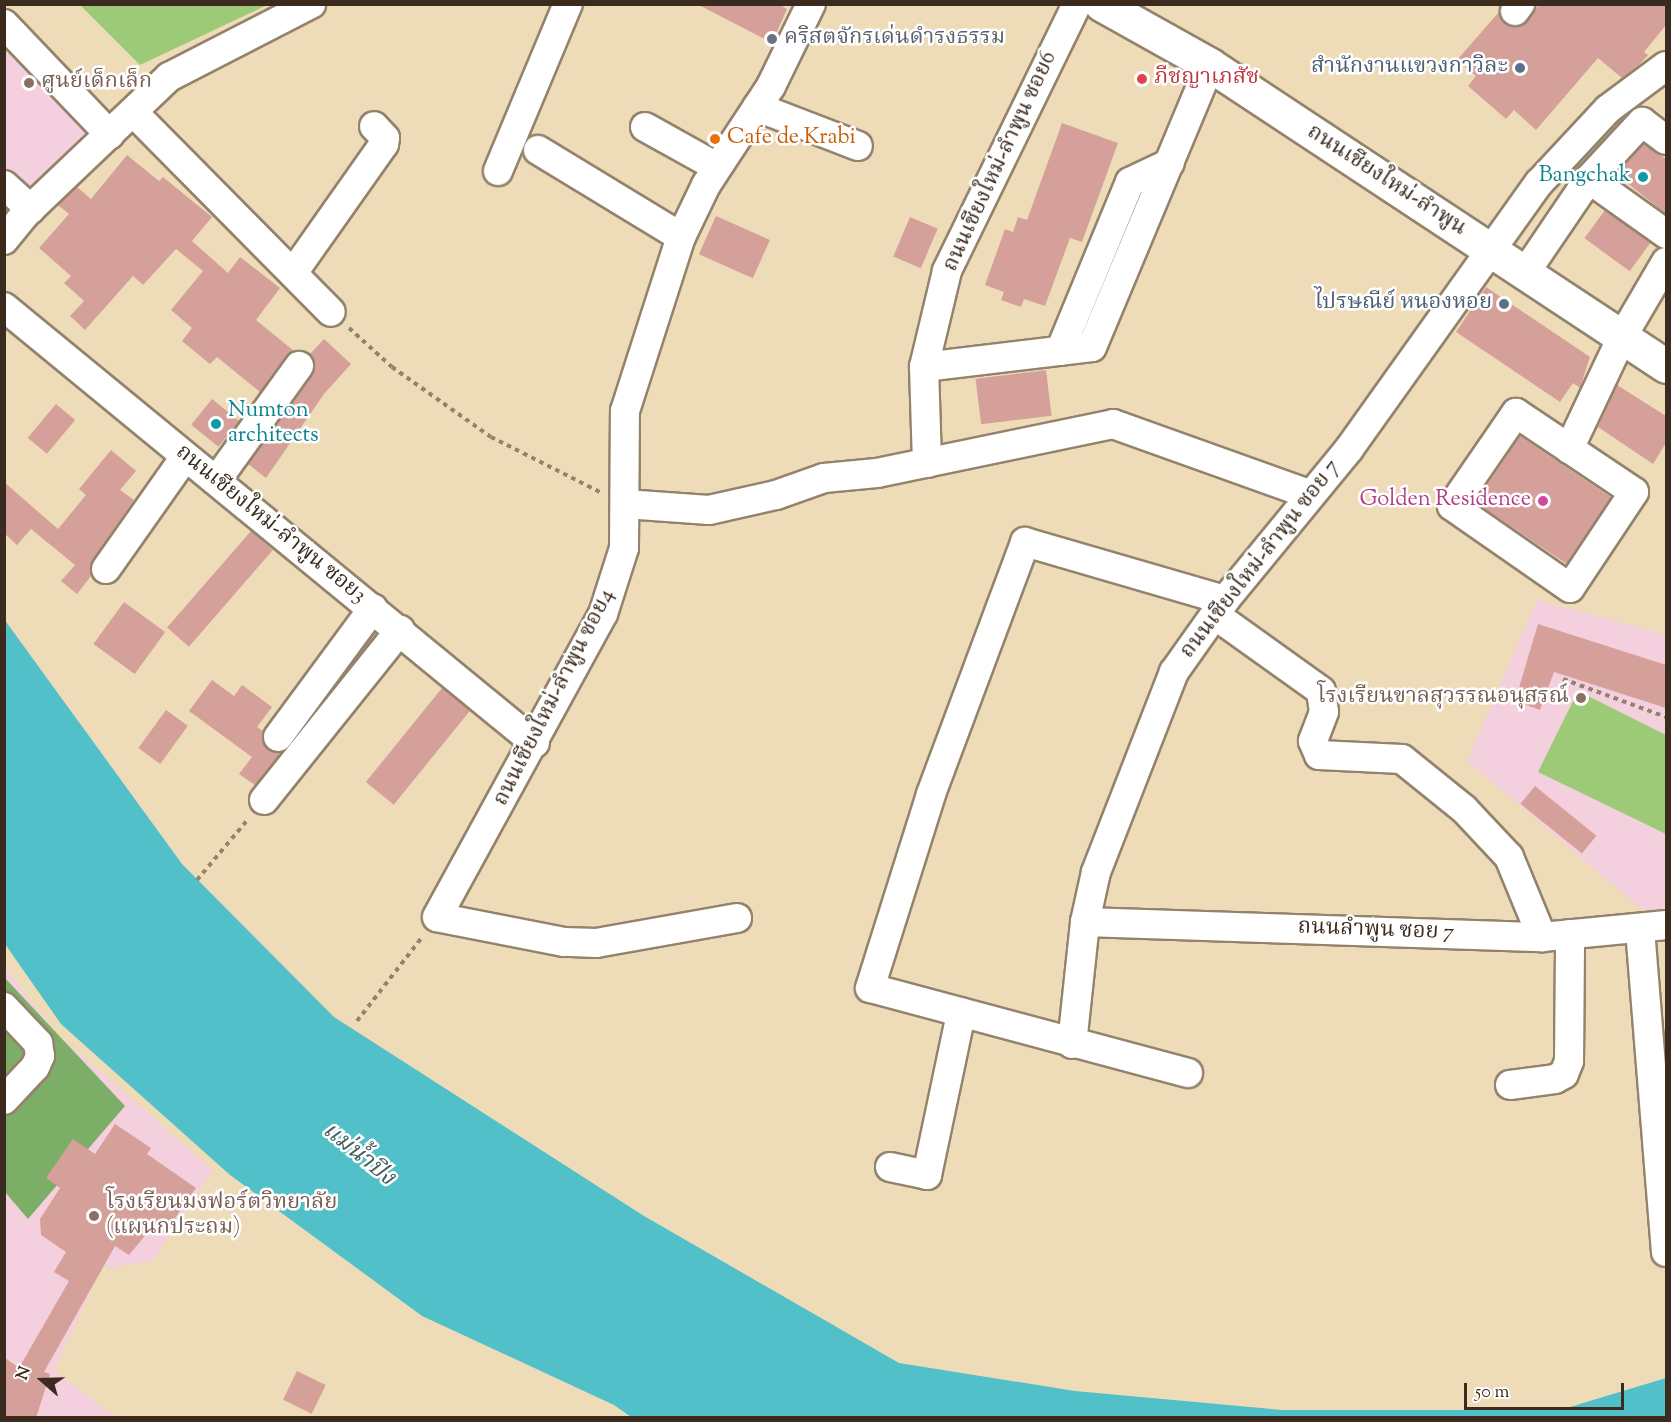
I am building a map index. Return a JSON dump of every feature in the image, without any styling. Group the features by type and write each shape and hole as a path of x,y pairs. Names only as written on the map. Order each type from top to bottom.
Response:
{"main road":[{"name":"ถนนเชียงใหม่-ลำพูน","path":"1101,4 1210,65 1666,366"}],"street":[{"path":"4,240 31,209 169,77 311,4"},
{"path":"498,171 568,4"},
{"name":"ถนนเชียงใหม่-ลำพูน ซอย4","path":"437,917 535,743 603,614 624,548 625,411 681,237 717,167 757,107 811,4"},
{"name":"ถนนเชียงใหม่-ลำพูน ซอย6","path":"927,463 924,367 947,272 1077,4"},
{"path":"4,24 110,135"},
{"path":"924,367 1092,347 1210,65"},
{"name":"ถนนเชียงใหม่-ลำพูน ซอย 7","path":"1072,1044 1085,922 1096,872 1174,672 1220,607 1311,495 1493,251 1539,183 1608,109 1666,66"},
{"path":"757,107 858,147"},
{"path":"133,112 331,312"},
{"path":"1525,273 1589,179 1642,122 1666,140"},
{"path":"293,273 384,144 385,138 374,126"},
{"path":"645,127 717,167"},
{"path":"538,150 681,237"},
{"path":"1060,351 1130,182 1170,163"},
{"path":"1589,179 1666,234"},
{"path":"4,185 31,209"},
{"path":"1569,449 1622,337 1666,262"},
{"name":"ถนนเชียงใหม่-ลำพูน ซอย3","path":"4,307 535,743"},
{"path":"216,481 299,366"},
{"path":"1516,413 1569,449 1634,492 1570,588 1452,506 1516,413"},
{"path":"625,504 709,510 776,495 824,478 927,463 1113,424 1311,495"},
{"path":"106,569 185,456"},
{"path":"1188,1073 1072,1044 870,988 931,794 1025,542 1220,607 1321,691 1324,712 1313,741 1319,755 1402,759 1464,809 1509,857 1542,937"},
{"path":"278,737 373,609"},
{"path":"264,800 400,630"},
{"path":"437,917 564,942 596,943 737,918"},
{"name":"ถนนลำพูน ซอย 7","path":"1085,922 1542,937 1653,927"},
{"path":"1653,927 1666,1252"},
{"path":"1510,1085 1555,1079 1564,1074 1569,1061 1570,934"},
{"path":"4,1007 38,1043 40,1056 35,1067 4,1100"},
{"path":"890,1167 927,1175 961,1013"}],"path":[{"path":"331,312 392,367 491,437 625,504"},
{"path":"1563,679 1666,717"},
{"path":"197,880 264,800"},
{"path":"357,1021 437,917"}],"shaded area":[{"name":"ศูนย์เด็กเล็ก","path":"5,32 102,135 5,232"},
{"name":"โรงเรียนขาลสุวรรณอนุสรณ์","path":"1537,600 1666,635 1666,911 1653,914 1638,906 1467,761"},
{"name":"โรงเรียนมงฟอร์ตวิทยาลัย (แผนกประถม)","path":"4,966 56,1033 213,1170 152,1261 113,1268 103,1265 54,1370 115,1417 5,1417"}],"green space":[{"path":"80,5 267,5 140,65"},
{"path":"1578,691 1666,735 1666,834 1538,772"},
{"path":"4,977 125,1106 28,1219 5,1192"}],"water":[{"name":"แม่น้ำปิง","path":"4,619 182,864 334,1017 644,1216 899,1363 1075,1391 1282,1410 1560,1410 1666,1378 1666,1417 631,1417 614,1405 422,1316 230,1175 61,1024 5,944"}],"building":[{"name":"คริสตจักรเด่นดำรงธรรม","path":"697,4 778,4 787,9 772,43"},
{"path":"1540,4 1666,4 1666,25 1644,52 1648,55 1622,78 1598,58 1536,130 1514,110 1506,119 1468,86 1476,76 1457,60 1499,12 1506,25 1521,26"},
{"path":"1062,123 1118,143 1082,242 1070,238 1045,306 1024,299 1021,307 1001,300 1004,292 985,285 1005,229 1013,232 1018,217 1027,220"},
{"name":"Bangchak","path":"1644,144 1666,159 1666,214 1616,174"},
{"path":"127,155 159,181 163,177 212,217 192,241 228,273 240,257 280,288 256,320 294,351 260,392 217,357 210,364 182,341 192,328 171,310 203,271 176,249 143,285 133,276 85,330 70,316 84,301 64,283 71,276 39,248 69,214 58,205 77,187 91,199"},
{"path":"1605,210 1650,243 1630,271 1584,238"},
{"path":"716,216 770,240 753,278 699,254"},
{"path":"910,217 938,229 921,268 893,257"},
{"path":"1486,287 1590,357 1580,388 1573,383 1560,402 1456,332"},
{"path":"324,339 351,364 324,394 266,478 248,464 312,376 315,367 310,354"},
{"path":"1046,370 1052,416 981,424 976,379"},
{"path":"1617,385 1666,416 1666,443 1653,464 1598,427"},
{"name":"Numton architects","path":"212,399 239,421 218,447 191,425"},
{"path":"56,404 75,420 47,454 28,438"},
{"name":"Golden Residence","path":"1520,436 1611,498 1566,564 1475,502"},
{"path":"111,450 136,471 120,490 134,500 93,559 91,576 77,594 61,581 75,565 31,529 17,545 4,533 4,482 58,529 86,495 79,489"},
{"path":"251,531 273,550 189,647 167,628"},
{"path":"124,602 165,632 135,674 93,644"},
{"path":"1538,624 1666,665 1666,708 1554,672 1540,710 1515,701"},
{"path":"212,680 234,696 242,685 272,707 257,727 263,731 263,743 268,750 281,753 255,785 239,774 252,757 189,711"},
{"path":"442,688 470,711 394,805 366,782"},
{"path":"166,710 188,726 160,764 138,748"},
{"path":"1535,786 1596,836 1582,854 1521,804"},
{"path":"115,1124 151,1148 147,1154 196,1188 164,1234 153,1226 129,1255 115,1246 44,1372 50,1374 36,1418 4,1418 4,1357 19,1368 69,1281 54,1272 66,1252 41,1235 40,1219 60,1188 46,1178 73,1139 95,1154"},
{"path":"297,1371 326,1385 312,1414 283,1400"}],"place":[{"name":"คริสตจักรเด่นดำรงธรรม","path":"772,39"},
{"name":"สำนักงานแขวงกาวิละ","path":"1520,68"},
{"name":"ภีชญาเภสัช","path":"1142,79"},
{"name":"ศูนย์เด็กเล็ก","path":"29,83"},
{"name":"Cafe de Krabi","path":"715,139"},
{"name":"Bangchak","path":"1643,177"},
{"name":"ไปรษณีย์ หนองหอย","path":"1504,304"},
{"name":"Numton architects","path":"216,424"},
{"name":"Golden Residence","path":"1543,501"},
{"name":"โรงเรียนขาลสุวรรณอนุสรณ์","path":"1581,698"},
{"name":"โรงเรียนมงฟอร์ตวิทยาลัย (แผนกประถม)","path":"94,1216"}]}
